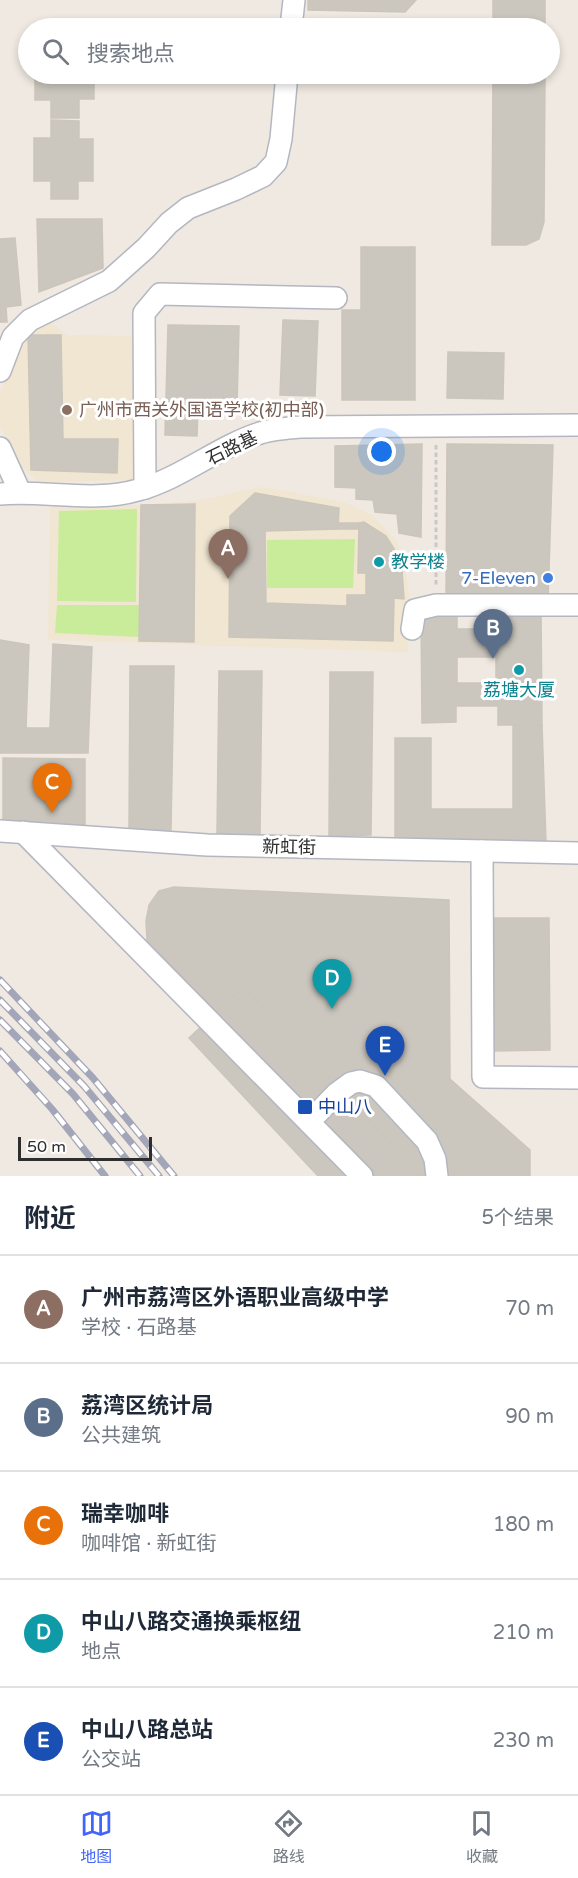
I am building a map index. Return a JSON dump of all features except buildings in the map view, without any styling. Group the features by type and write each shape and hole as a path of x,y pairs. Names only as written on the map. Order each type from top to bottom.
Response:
{"street":[{"path":"292,18 294,0"},
{"path":"0,371 13,337 30,320 109,280 188,208 263,176 276,162 281,140 286,84"},
{"path":"145,488 144,313 160,294 336,298"},
{"name":"石路基","path":"10,493 98,495 118,494 145,488 188,469 241,441 275,429 578,424"},
{"path":"0,448 10,493"},
{"path":"412,629 415,610 436,605 578,605"},
{"name":"新虹街","path":"0,831 207,846 578,853"},
{"path":"23,832 362,1176"},
{"path":"482,851 483,1077 578,1078"},
{"path":"309,1122 336,1094 351,1083 360,1081 376,1086 428,1141 435,1159 437,1176"}],"path":[{"path":"436,425 436,605"}],"shaded area":[{"name":"广州市西关外国语学校(初中部)","path":"41,321 51,323 67,335 135,336 134,480 39,482 20,466 0,426 0,393 21,339"},
{"path":"262,487 344,502 372,515 396,540 405,565 409,593 408,652 48,640 50,507 196,501"}],"green space":[{"path":"137,509 136,602 57,601 59,511"},
{"path":"355,539 353,588 267,588 267,540"},
{"path":"57,605 140,605 139,637 55,633"}],"railway":[{"path":"0,980 93,1078 174,1176"},
{"path":"0,1000 84,1086 159,1176"},
{"path":"0,1020 73,1094 140,1176"},
{"path":"0,1051 52,1109 105,1176"}],"place":[{"name":"广州市西关外国语学校(初中部)","path":"67,410"},
{"name":"教学楼","path":"379,562"},
{"name":"7-Eleven","path":"548,578"},
{"name":"广州市荔湾区外语职业高级中学","path":"228,579"},
{"name":"荔湾区统计局","path":"493,659"},
{"name":"荔塘大厦","path":"519,670"},
{"name":"瑞幸咖啡","path":"52,813"},
{"name":"中山八路交通换乘枢纽","path":"332,1009"},
{"name":"中山八路总站","path":"385,1076"},
{"name":"中山八","path":"305,1107"}]}
